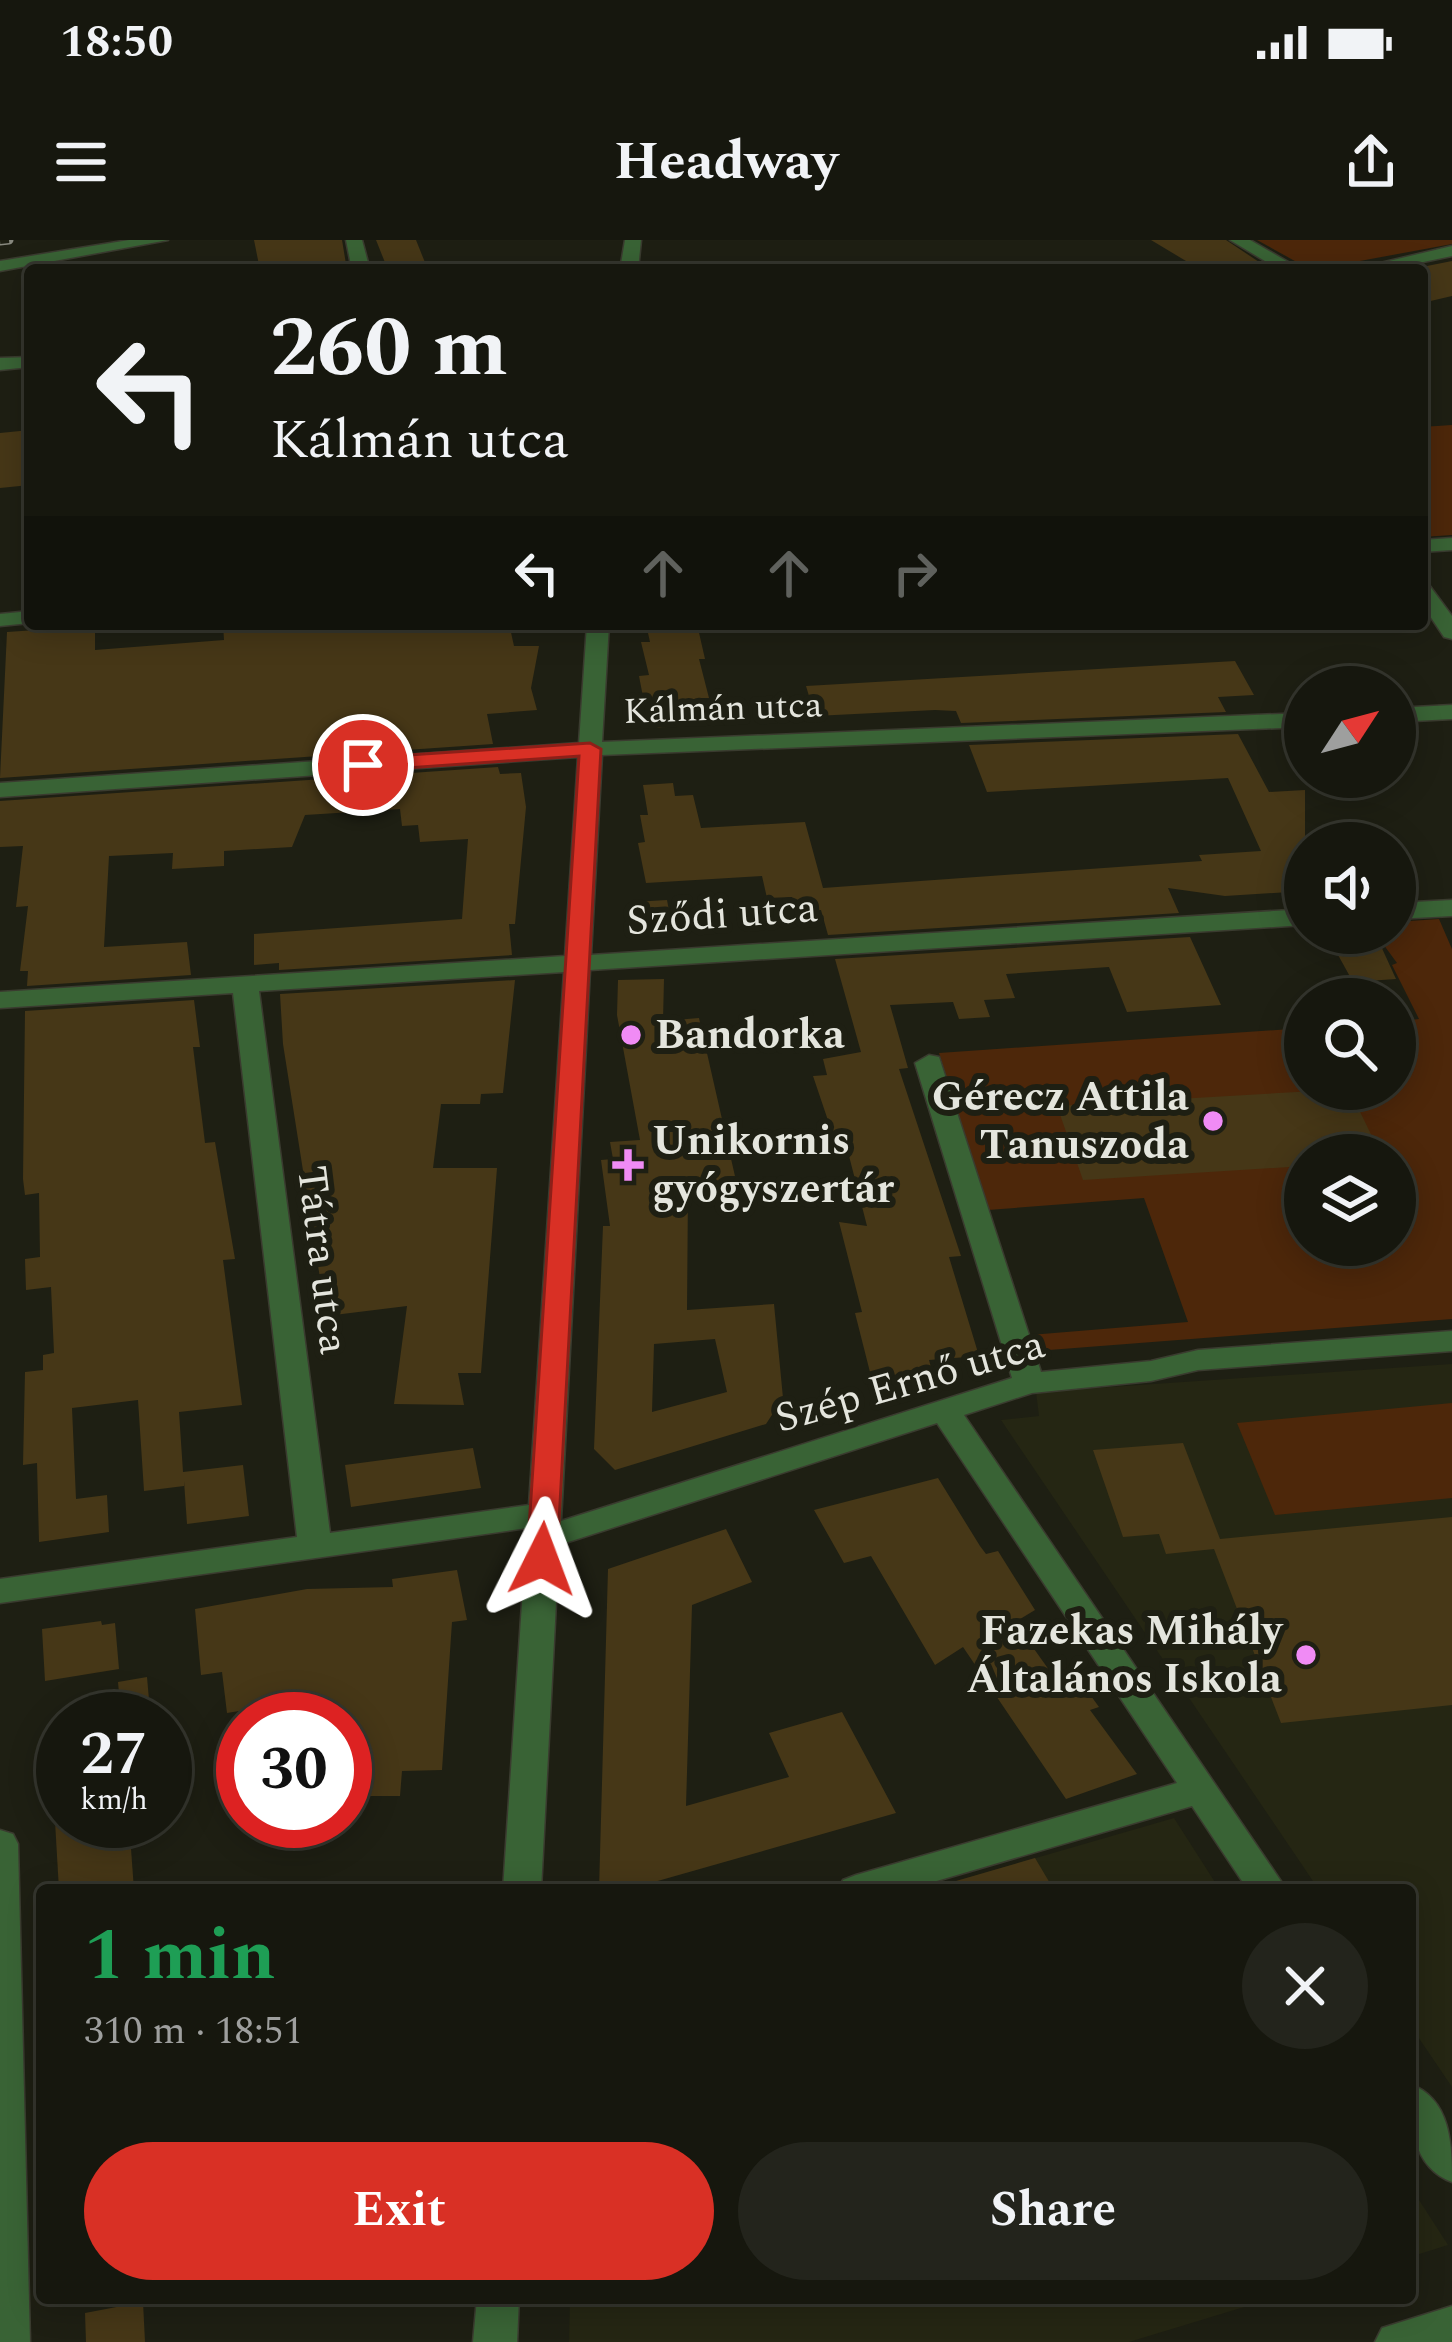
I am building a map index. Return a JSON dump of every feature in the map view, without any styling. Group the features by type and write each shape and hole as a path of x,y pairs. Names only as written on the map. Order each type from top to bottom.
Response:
{"street":[{"path":"36,264 90,261 160,240"},
{"path":"1238,240 1282,264"},
{"path":"1389,264 1452,251"},
{"path":"1428,598 1452,632"},
{"path":"522,1884 598,630"},
{"path":"1416,714 1452,712"},
{"name":"Kálmán utca","path":"0,790 590,749 1284,721"},
{"path":"1416,910 1452,908"},
{"name":"Sződi utca","path":"0,1000 1284,918"},
{"name":"Tátra utca","path":"245,984 315,1547"},
{"path":"929,1063 1029,1383"},
{"name":"Szép Ernő utca","path":"0,1591 315,1547 544,1526 1029,1383 1151,1371 1198,1360 1452,1341"},
{"path":"944,1409 1264,1884"},
{"path":"877,1884 1201,1790"},
{"path":"0,1844 8,2342"},
{"path":"1416,2110 1452,2164"},
{"path":"495,2342 498,2304"},
{"path":"1397,2342 1452,2325"}],"shaded area":[{"path":"1257,240 1452,240 1452,244 1344,264 1300,264"},
{"path":"1452,425 1452,535 1428,537 1428,427"},
{"path":"1439,919 1452,949 1452,1319 1036,1351 1030,1335 1188,1322 1144,1198 988,1210 939,1053 1284,1029 1284,1110 1416,1110 1416,978 1398,978 1392,965 1397,963 1390,954 1416,954 1416,921"},
{"name":"Fazekas Mihály Általános Iskola","path":"1452,1364 1452,2087 1416,2034 1416,1884 1315,1884 1001,1420 1039,1416 1036,1392"},
{"path":"1452,1403 1452,1498 1275,1515 1237,1423"},
{"path":"1174,1818 1216,1884 947,1884"},
{"path":"1416,2195 1448,2245 1416,2255"},
{"path":"570,2304 1254,2304 1129,2342 569,2342"}],"building":[{"path":"254,240 342,240 346,264 259,264"},
{"path":"376,240 416,240 426,264 386,264"},
{"path":"1151,240 1226,240 1262,264 1191,264"},
{"path":"1452,261 1452,296 1428,302 1428,266"},
{"path":"24,431 24,486 0,488 0,433"},
{"path":"95,630 95,650 224,640 223,630 510,630 514,646 539,646 531,688 537,710 487,714 493,744 0,778 7,632"},
{"path":"647,630 698,630 705,659 699,659 709,698 701,698 707,725 649,728 639,676 649,675 641,642 650,642"},
{"path":"1235,661 1254,695 1218,697 1226,712 961,723 956,711 815,716 806,686"},
{"path":"1238,734 1269,792 1305,798 1305,822 1284,822 1284,892 1225,896 1168,888 1179,913 828,935 821,910 796,912 792,897 767,898 762,876 646,883 638,843 645,842 640,815 648,815 643,785 673,783 675,796 693,795 701,828 805,822 823,888 1202,861 1199,855 1261,851 1228,778 987,792 969,745"},
{"path":"498,767 500,774 521,773 526,807 515,924 509,924 512,955 279,970 279,963 254,965 254,934 462,919 468,839 420,842 418,825 402,826 400,809 305,815 292,847 224,851 224,866 172,869 173,853 109,856 104,947 187,942 191,975 27,986 28,971 20,971 28,906 16,907 23,846 0,847 0,801"},
{"path":"667,900 673,932 640,934 634,902"},
{"path":"1190,937 1221,1005 1127,1012 1109,967 1006,974 1015,998 984,1000 990,1017 959,1019 953,1002 890,1005 908,1068 899,1069 961,1256 949,1257 979,1356 929,1360 933,1375 872,1380 855,1313 862,1312 839,1222 867,1226 848,1152 839,1153 813,1076 827,1075 823,1059 861,1052 835,959"},
{"path":"1338,954 1385,954 1396,978 1351,978"},
{"path":"664,979 663,1021 699,1018 737,1185 688,1189 687,1310 774,1304 783,1398 766,1424 615,1470 594,1449 603,1226 610,1226 601,1160 613,1159 610,1142 640,1140 617,1015 618,980","holes":["715,1339 727,1392 652,1412 654,1344"]},
{"path":"515,980 503,1093 481,1094 480,1104 441,1104 433,1168 497,1168 481,1373 458,1373 464,1405 394,1404 407,1306 326,1316 283,1044 280,994"},
{"path":"194,1000 200,1047 193,1047 205,1143 215,1142 235,1259 223,1260 242,1405 179,1412 183,1472 243,1465 249,1516 187,1524 184,1481 184,1486 144,1491 138,1400 72,1408 76,1499 107,1495 109,1532 39,1542 37,1463 23,1465 25,1372 43,1370 43,1355 54,1353 51,1287 26,1290 25,1259 40,1257 39,1193 25,1195 23,1179 25,1011"},
{"name":"Gérecz Attila Tanuszoda","path":"1284,1093 1284,1110 1359,1110 1371,1134 1284,1134 1284,1167 1083,1180 1057,1106"},
{"path":"1183,1443 1220,1539 1452,1517 1452,1705 1281,1723 1214,1549 1166,1554 1159,1534 1123,1537 1093,1450"},
{"path":"473,1448 481,1488 351,1507 345,1465"},
{"path":"938,1478 980,1546 986,1554 998,1551 1035,1610 1015,1622 1059,1684 1078,1678 1099,1707 1090,1710 1137,1774 1066,1799 963,1647 935,1665 871,1556 844,1563 814,1510"},
{"path":"726,1529 752,1582 692,1605 686,1806 789,1777 769,1733 842,1712 896,1813 647,1884 599,1884 608,1569"},
{"path":"457,1570 467,1620 452,1622 442,1770 402,1771 400,1796 372,1796 372,1692 224,1692 222,1672 201,1675 195,1609 307,1589 393,1587 392,1579"},
{"path":"101,1621 102,1625 115,1623 119,1669 45,1681 42,1629"},
{"path":"147,1677 148,1692 119,1692 118,1682"},
{"path":"57,1848 131,1848 134,1884 59,1884"},
{"path":"1035,1858 1050,1884 956,1884"},
{"path":"143,2304 145,2342 86,2342 85,2313"}],"railway":[{"path":"0,241 9,240"}],"place":[{"name":"Bandorka","path":"631,1035"},
{"name":"Gérecz Attila Tanuszoda","path":"1213,1121"},
{"name":"Unikornis gyógyszertár","path":"628,1165"},
{"name":"Fazekas Mihály Általános Iskola","path":"1306,1655"}],"route":[{"path":"363,765 590,749 542,1559"}]}
